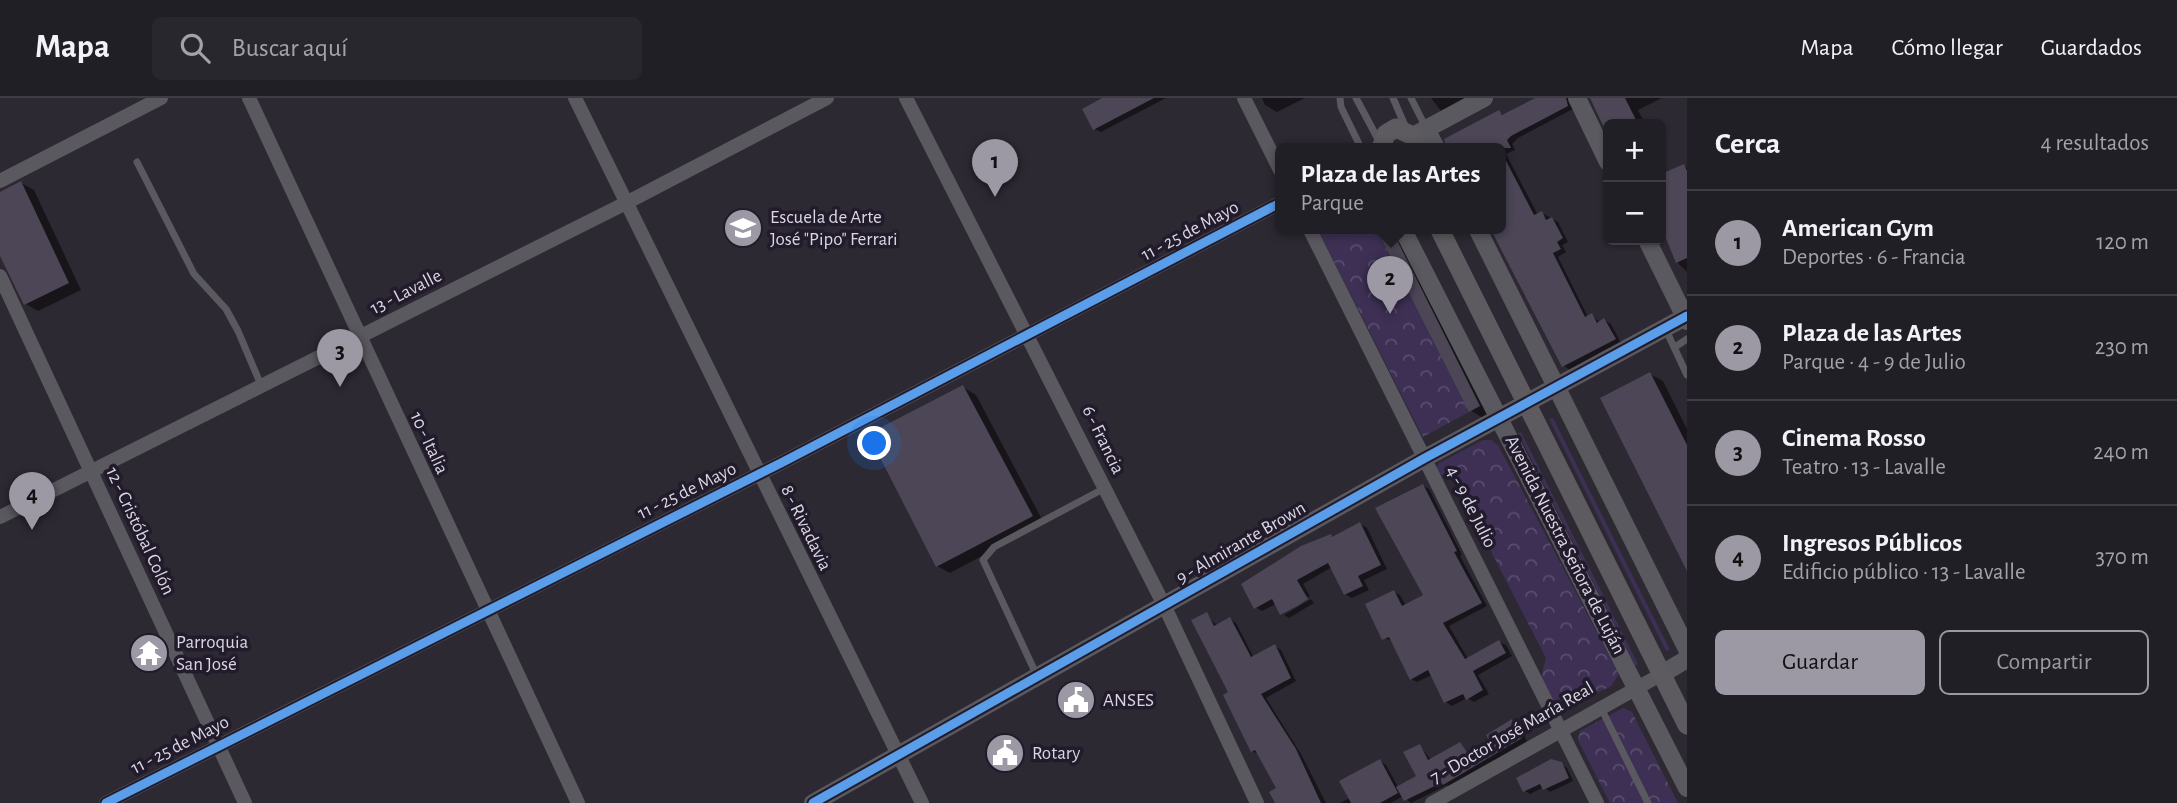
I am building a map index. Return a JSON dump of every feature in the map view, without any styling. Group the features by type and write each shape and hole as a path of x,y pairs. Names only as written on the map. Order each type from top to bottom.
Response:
{"main road":[{"path":"1383,143 1391,130 1416,136"},
{"name":"Avenida Nuestra Señora de Luján","path":"1442,234 1687,725"}],"street":[{"path":"0,181 161,98"},
{"name":"10 - Italia","path":"249,98 485,610 578,803"},
{"name":"8 - Rivadavia","path":"575,98 922,803"},
{"name":"13 - Lavalle","path":"0,517 626,203 827,98"},
{"name":"6 - Francia","path":"906,98 1029,335 1165,607 1257,803"},
{"path":"1244,98 1275,160"},
{"path":"1416,136 1484,98"},
{"path":"1577,98 1603,152"},
{"name":"11 - 25 de Mayo","path":"106,803 760,474 1275,206"},
{"name":"4 - 9 de Julio","path":"1312,234 1597,803"},
{"name":"Avenida Nuestra Señora de Luján","path":"1405,234 1687,788"},
{"path":"1480,234 1559,387 1687,649"},
{"path":"1650,245 1686,318"},
{"name":"12 - Cristóbal Colón","path":"0,276 245,803"},
{"name":"9 - Almirante Brown","path":"813,803 1165,607 1425,458 1686,318"},
{"name":"7 - Doctor José María Real","path":"1432,803 1687,659"}],"lane":[{"path":"1340,98 1341,107 1359,143"},
{"path":"1356,98 1379,143"},
{"path":"1393,98 1416,136"},
{"path":"1411,98 1416,136"},
{"path":"137,162 194,274 232,320 261,385"},
{"path":"1666,329 1687,375"},
{"path":"1675,347 1687,339"},
{"path":"1037,677 983,560 994,547 1105,488"},
{"path":"1601,708 1648,803"}],"green space":[{"path":"1320,234 1379,234 1469,412 1423,437"},
{"path":"1553,418 1670,650 1666,651 1549,419"},
{"path":"1521,432 1638,664 1635,666 1518,433"},
{"path":"1483,440 1491,440 1498,445 1619,674 1611,686 1565,709 1557,707 1541,677 1546,658 1450,472 1439,476 1436,469 1439,463"},
{"path":"1623,708 1632,712 1678,803 1610,803 1578,740 1580,731"}],"building":[{"path":"1102,98 1154,98 1093,130 1082,109"},
{"path":"1535,98 1566,98 1568,106 1511,136 1507,140 1511,148 1506,148 1506,143 1445,143 1444,139 1499,110 1502,115"},
{"path":"1590,98 1625,98 1636,119 1603,119 1603,125"},
{"path":"1506,161 1534,215 1542,211 1546,220 1552,217 1563,238 1557,242 1561,249 1553,253 1585,317 1592,313 1597,323 1604,318 1616,339 1562,367 1493,234 1506,234"},
{"path":"1684,164 1687,171 1687,258 1676,263 1666,238 1666,172"},
{"path":"21,181 69,283 24,305 0,256 0,192"},
{"path":"1379,234 1394,234 1480,406 1469,412"},
{"path":"1650,372 1687,445 1687,571 1600,398"},
{"path":"963,385 1033,516 936,567 868,434"},
{"path":"1423,484 1457,551 1454,552 1482,603 1443,623 1465,659 1499,640 1506,653 1473,671 1483,690 1466,700 1463,694 1444,703 1428,670 1410,680 1389,637 1382,640 1365,604 1394,590 1402,606 1423,595 1375,508"},
{"path":"1360,522 1381,565 1358,576 1363,586 1344,595 1328,563 1297,580 1308,599 1299,605 1280,615 1272,599 1254,609 1241,584 1301,546 1331,534 1332,537"},
{"path":"1207,612 1214,626 1230,617 1251,657 1275,644 1291,678 1261,694 1296,749 1321,803 1275,803 1269,792 1276,788 1255,750 1251,752 1223,695 1228,692 1191,620"},
{"path":"1512,719 1522,738 1443,785 1441,783 1404,801 1396,787 1416,776 1403,752 1420,744 1428,760 1460,742 1467,752 1489,740 1486,735"},
{"path":"1380,759 1398,793 1380,803 1351,803 1339,781"},
{"path":"1551,759 1562,762 1569,778 1543,790 1540,784 1523,792 1516,778"}],"cycle path":[{"path":"106,803 781,463 1275,206"},
{"path":"813,803 1425,458 1687,316"}],"place":[{"name":"American Gym","path":"995,197"},
{"name":"Escuela de Arte José \"Pipo\" Ferrari","path":"743,228"},
{"name":"Plaza de las Artes","path":"1390,314"},
{"name":"Cinema Rosso","path":"340,387"},
{"name":"Ingresos Públicos","path":"32,530"},
{"name":"Parroquia San José","path":"149,653"},
{"name":"ANSES","path":"1076,700"},
{"name":"Rotary","path":"1005,753"}]}
